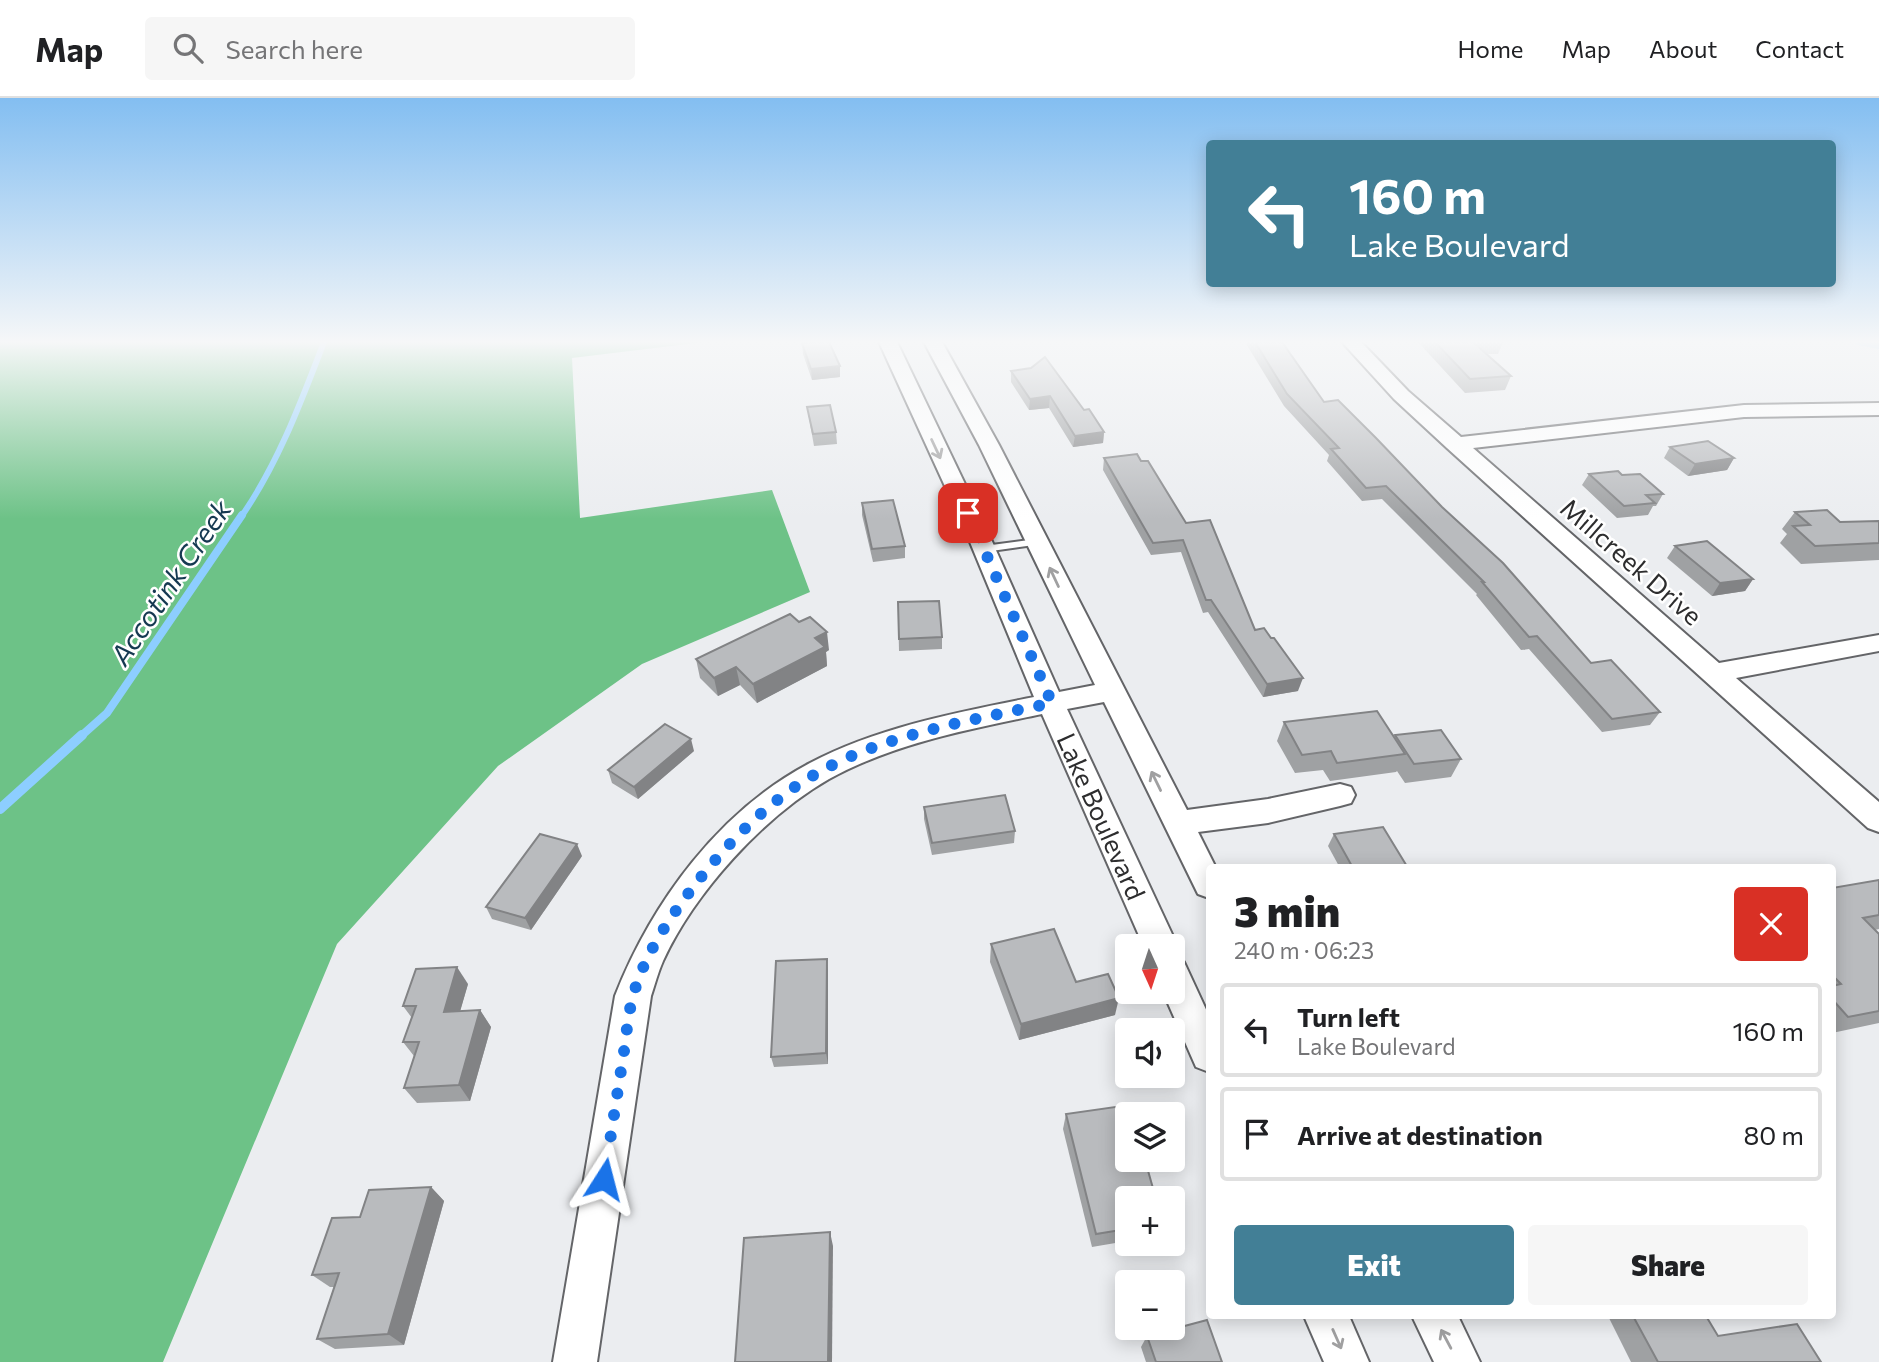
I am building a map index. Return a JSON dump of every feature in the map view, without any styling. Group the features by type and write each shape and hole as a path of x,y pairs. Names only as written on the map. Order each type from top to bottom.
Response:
{"street":[{"name":"Lake Boulevard","path":"915,401 1155,934"},
{"path":"964,401 1206,880"},
{"name":"Millcreek Drive","path":"1407,401 1879,820"},
{"path":"1454,444 1744,411 1879,409"},
{"path":"1714,673 1879,643"},
{"path":"575,1362 633,996 648,957 669,919 702,875 744,830 790,790 851,756 919,734 1111,691"},
{"path":"1176,822 1268,810 1340,795"},
{"path":"1185,1002 1206,1048"},
{"path":"1327,1319 1347,1362"},
{"path":"1436,1319 1458,1362"}],"lane":[{"path":"984,549 1037,542"}],"green space":[{"path":"0,401 574,401 580,518 772,490 810,592 642,664 498,766 337,944 163,1362 0,1362"}],"building":[{"path":"1053,401 1077,401 1084,410 1089,409 1104,432 1075,436"},
{"path":"1294,401 1339,401 1442,507 1503,563 1591,663 1611,660 1660,712 1612,719 1537,636 1529,637 1484,582 1386,486 1366,488 1331,449 1339,448"},
{"path":"830,405 836,432 813,434 807,407"},
{"path":"1708,441 1734,458 1695,464 1670,447"},
{"path":"1137,454 1141,461 1148,461 1186,523 1210,520 1255,630 1264,628 1271,638 1274,638 1303,678 1267,684 1211,600 1206,600 1183,540 1153,543 1104,458"},
{"path":"1618,471 1622,475 1640,474 1663,494 1646,495 1655,503 1624,506 1589,474"},
{"path":"893,500 905,546 872,549 862,503"},
{"path":"1827,510 1840,522 1879,521 1879,543 1815,546 1793,526 1810,525 1795,512"},
{"path":"1707,541 1753,579 1720,583 1675,546"},
{"path":"939,601 942,637 899,639 898,602"},
{"path":"790,614 799,622 810,617 827,632 815,638 825,647 753,684 736,667 714,678 696,659"},
{"path":"1377,711 1405,754 1337,763 1331,751 1302,755 1284,722"},
{"path":"665,724 691,739 634,787 608,770"},
{"path":"1441,730 1461,759 1414,764 1395,735"},
{"path":"1005,795 1015,831 932,843 924,807"},
{"path":"1383,827 1406,864 1351,864 1334,834"},
{"path":"540,834 577,844 525,918 486,907"},
{"path":"1879,880 1879,915 1863,918 1879,934 1879,1011 1848,1017 1836,1004 1836,985 1841,984 1836,979 1836,887"},
{"path":"1054,929 1076,982 1108,974 1115,989 1115,999 1021,1024 991,944"},
{"path":"827,959 826,1053 771,1057 776,961"},
{"path":"457,967 444,1012 480,1010 459,1085 404,1088 419,1042 403,1042 416,1006 403,1006 416,969"},
{"path":"1115,1107 1115,1172 1148,1172 1152,1186 1115,1186 1115,1231 1096,1234 1066,1114"},
{"path":"431,1187 388,1334 317,1339 339,1273 312,1275 332,1218 360,1217 369,1190"},
{"path":"830,1232 828,1362 735,1362 744,1238"},
{"path":"1635,1319 1708,1319 1718,1336 1797,1324 1821,1362 1658,1362"},
{"path":"1207,1320 1222,1362 1156,1362 1148,1340 1185,1340 1185,1326"}],"waterway":[{"name":"Accotink Creek","path":"241,517 266,476 301,401"},
{"name":"Accotink Creek","path":"80,737 107,713 242,515"},
{"name":"Accotink Creek","path":"0,809 82,735"}],"route":[{"path":"604,1179 633,996 648,957 669,919 702,875 744,830 790,790 851,756 919,734 1052,703 1009,611 968,513"}]}
